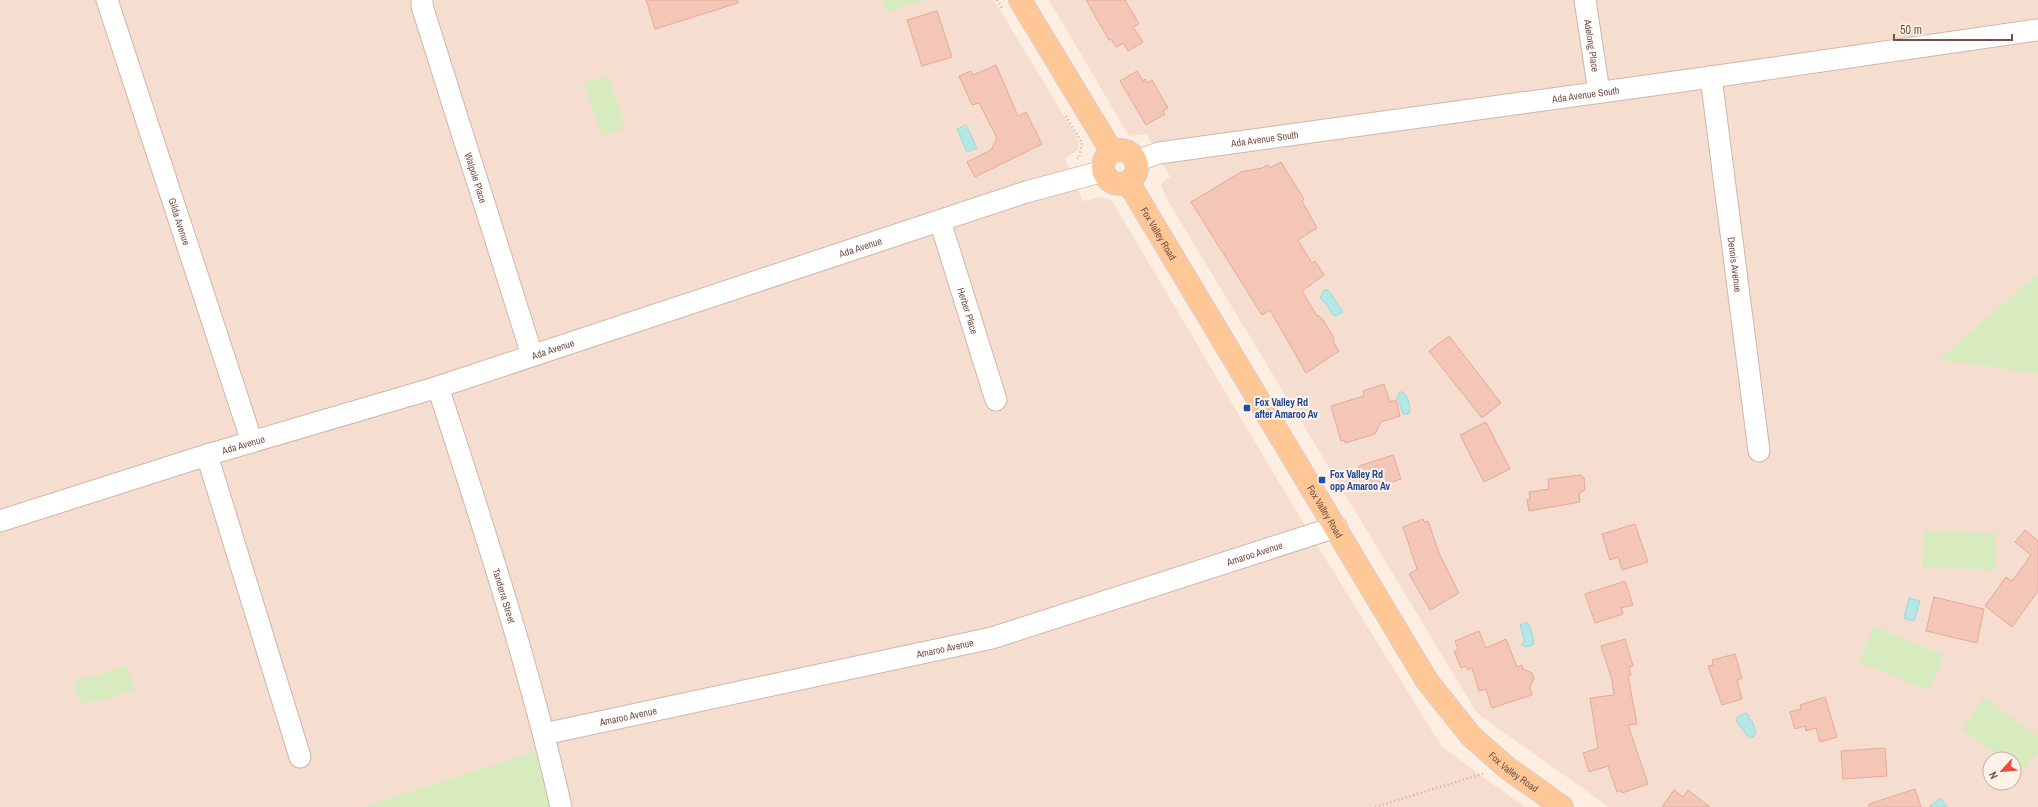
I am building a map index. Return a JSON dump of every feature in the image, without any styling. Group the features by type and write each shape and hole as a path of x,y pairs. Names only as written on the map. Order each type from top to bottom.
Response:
{"main road":[{"path":"1013,6 1108,162 1106,176 1113,183 1124,184 1128,182 1136,173 1136,161 1126,151 1108,162"},
{"name":"Fox Valley Road","path":"1128,182 1336,527 1407,650 1427,681 1461,726 1506,766 1562,807"}],"street":[{"name":"Gilda Avenue","path":"107,0 252,442"},
{"name":"Walpole Place","path":"422,0 422,6 532,355"},
{"name":"Adelong Place","path":"1585,0 1598,92"},
{"name":"Ada Avenue South","path":"1136,161 1159,153 1711,77 2036,30"},
{"name":"Dennis Avenue","path":"1711,77 1759,451"},
{"name":"Ada Avenue","path":"1,517 438,387 1071,178 1108,162"},
{"name":"Herber Place","path":"940,221 996,400"},
{"name":"Tanderra Street","path":"438,387 485,532 544,734 560,807"},
{"path":"207,455 300,757"},
{"name":"Amaroo Avenue","path":"544,734 992,638 1336,527"}],"path":[{"path":"997,0 1013,6"},
{"path":"1064,112 1082,143 1079,158 1076,158"},
{"path":"1375,807 1484,773"}],"shaded area":[{"path":"0,0 994,0 1075,134 1079,144 1078,150 1065,158 1083,201 1102,197 1112,201 1299,516 1442,747 1525,807 0,807"},
{"path":"1049,0 2038,0 2038,807 1609,807 1477,713 1168,201 1161,186 1164,181 1170,177 1147,134 1129,136"}],"green space":[{"path":"882,0 924,0 886,12"},
{"path":"609,75 626,128 602,136 584,83"},
{"path":"2038,274 2038,374 1939,359"},
{"path":"1924,531 1996,533 1995,570 1922,567"},
{"path":"1873,626 1944,655 1929,691 1859,662"},
{"path":"127,666 134,691 80,705 73,681"},
{"path":"1984,697 2038,736 2038,752 2022,772 2022,751 1992,751 1962,730"},
{"path":"539,750 551,807 362,807"}],"water":[{"path":"966,125 977,148 967,152 957,129"},
{"path":"1324,290 1328,290 1343,312 1335,316 1333,315 1320,298"},
{"path":"1400,392 1405,394 1408,400 1410,406 1409,414 1403,414 1397,397"},
{"path":"1909,598 1920,601 1914,621 1904,618"},
{"path":"1527,622 1531,629 1534,644 1526,647 1522,645 1524,640 1520,625"},
{"path":"1744,713 1748,714 1756,733 1754,736 1749,738 1737,722 1737,718"},
{"path":"1941,798 1947,807 1930,806"}],"building":[{"path":"646,0 738,0 738,3 655,29"},
{"path":"1086,0 1125,0 1139,24 1133,27 1143,42 1128,51 1123,43 1116,47 1111,39 1109,40"},
{"path":"937,11 952,57 922,66 907,20"},
{"path":"996,65 1018,116 1026,112 1042,144 975,177 967,162 991,150 997,138 979,103 972,105 959,76 971,71 973,75"},
{"path":"1137,71 1143,81 1145,79 1147,83 1152,80 1168,108 1163,111 1165,114 1146,125 1120,81"},
{"path":"1281,162 1304,199 1302,201 1317,228 1298,240 1312,263 1315,261 1324,275 1302,291 1317,316 1318,315 1321,319 1322,318 1334,338 1333,341 1339,351 1306,373 1270,310 1262,315 1191,202 1241,172 1262,168 1268,165 1270,168"},
{"path":"1449,336 1501,403 1482,418 1429,351"},
{"path":"1384,384 1390,402 1396,400 1400,416 1381,422 1375,434 1345,443 1344,440 1341,441 1331,406 1364,396 1363,391"},
{"path":"1486,422 1510,469 1484,482 1460,435"},
{"path":"1393,455 1401,479 1367,490 1359,466"},
{"path":"1581,475 1584,478 1585,490 1579,493 1580,502 1529,511 1527,500 1530,499 1529,492 1549,489 1548,479"},
{"path":"1423,519 1424,522 1428,521 1439,553 1459,593 1430,610 1409,574 1417,569 1403,527"},
{"path":"1635,524 1648,562 1622,570 1618,557 1610,560 1602,534"},
{"path":"2025,530 2038,541 2038,591 2012,627 1985,606 2006,577 2012,581 2031,555 2015,542"},
{"path":"1625,581 1633,605 1621,608 1623,614 1595,623 1585,594"},
{"path":"1934,597 1984,609 1977,643 1926,631"},
{"path":"1479,631 1486,648 1506,639 1517,667 1522,665 1523,669 1532,673 1534,679 1530,687 1532,695 1492,708 1486,689 1479,691 1472,668 1468,670 1466,666 1461,668 1454,651 1458,649 1455,641"},
{"path":"1625,639 1633,666 1629,667 1631,675 1628,676 1637,724 1628,725 1648,784 1622,793 1621,790 1617,792 1608,766 1589,772 1583,753 1598,748 1590,698 1614,695 1612,680 1601,646"},
{"path":"1735,654 1742,678 1737,680 1742,699 1722,705 1708,666 1713,665 1712,660"},
{"path":"1825,697 1837,737 1820,742 1816,728 1806,731 1805,726 1795,729 1790,712 1801,709 1800,705"},
{"path":"1885,748 1887,776 1843,779 1841,751"},
{"path":"1915,789 1921,807 1869,807 1869,804"},
{"path":"1674,790 1683,797 1688,790 1710,807 1662,807"}],"place":[{"name":"Fox Valley Rd after Amaroo Av","path":"1247,408"},
{"name":"Fox Valley Rd opp Amaroo Av","path":"1322,480"}]}
